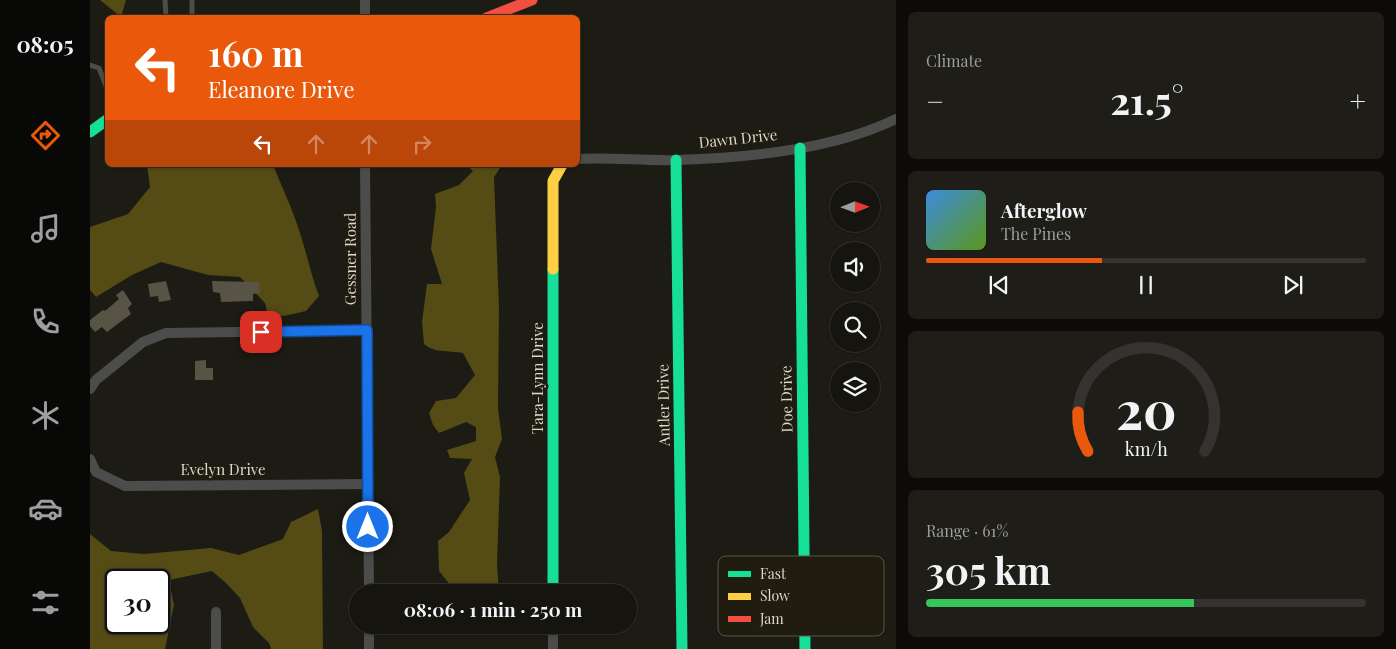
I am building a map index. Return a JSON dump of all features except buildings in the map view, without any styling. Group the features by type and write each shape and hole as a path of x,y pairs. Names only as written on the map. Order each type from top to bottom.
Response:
{"street":[{"path":"365,0 365,15"},
{"path":"494,15 532,0"},
{"name":"Dawn Drive","path":"580,159 676,160 738,157 836,141 862,134 896,119"},
{"path":"90,132 105,122"},
{"name":"Doe Drive","path":"800,148 804,556"},
{"name":"Antler Drive","path":"676,160 682,649"},
{"name":"Gessner Road","path":"366,167 369,584"},
{"name":"Tara-Lynn Drive","path":"553,584 553,181 561,167"},
{"path":"90,389 96,380 143,342 166,333 367,330"},
{"name":"Evelyn Drive","path":"90,459 96,472 125,486 368,484"},
{"path":"216,612 216,649"},
{"path":"369,634 369,649"},
{"path":"553,634 553,649"},
{"name":"Doe Drive","path":"805,636 805,649"}],"lane":[{"path":"165,0 166,15"},
{"path":"192,0 192,15"},
{"path":"90,65 99,68 105,83"}],"shaded area":[{"path":"100,0 126,0 122,15 119,15"},
{"path":"147,167 274,167 297,224 319,296 306,311 284,316 268,315 265,303 240,277 208,275 161,262 132,275 96,297 90,290 90,227 128,214 150,187"},
{"path":"468,167 501,167 494,177 499,308 498,408 502,439 495,457 500,477 497,565 498,584 450,584 439,571 438,541 449,532 470,500 464,473 472,459 450,458 447,450 476,441 476,427 466,422 439,433 433,425 429,413 436,401 456,398 475,375 463,353 438,350 424,344 422,322 427,284 442,284 431,249 436,207 435,194 459,185 473,171"},
{"path":"318,509 322,531 323,649 271,649 269,643 253,627 240,598 212,571 170,580 170,569 105,569 105,634 168,634 165,649 90,649 90,534 111,551 144,554 211,548 239,555 283,539 291,522"},
{"path":"170,585 174,605 170,625"}],"traffic: fast":[{"path":"90,132 105,121"},
{"path":"800,148 804,556"},
{"path":"676,160 682,649"},
{"path":"553,269 553,584"},
{"path":"805,636 805,649"}],"traffic: slow":[{"path":"553,269 553,181 561,167"}],"traffic: jam":[{"path":"494,15 532,0"}],"route":[{"path":"261,332 367,330 368,527"}]}
